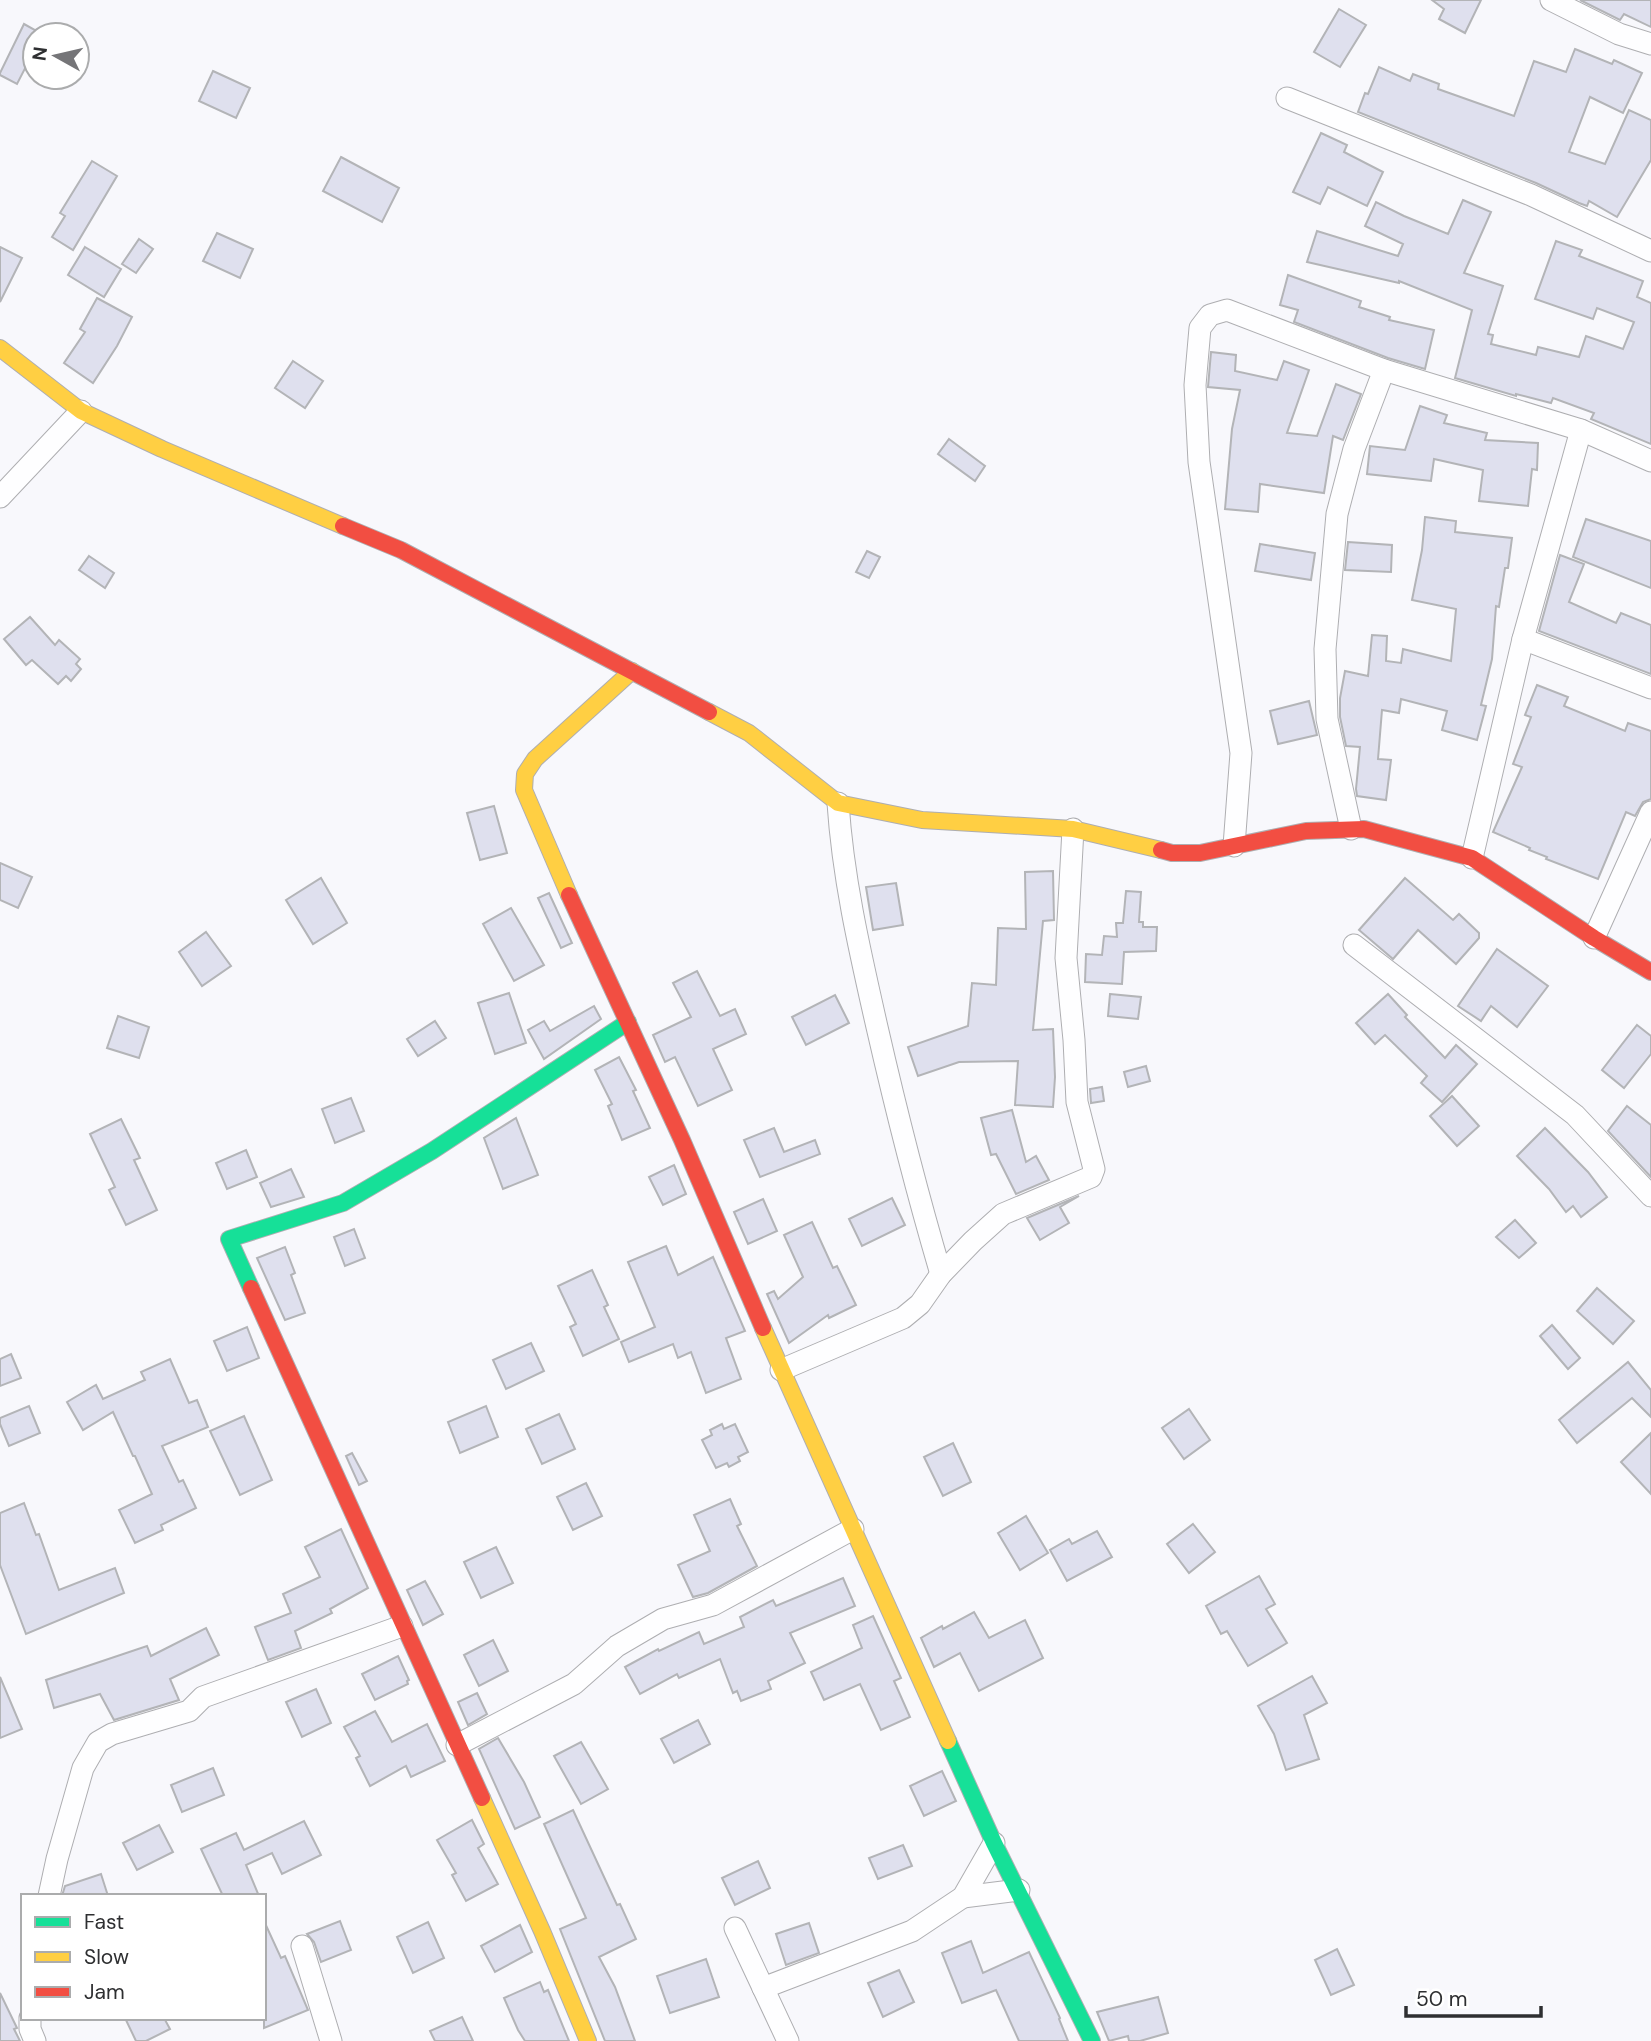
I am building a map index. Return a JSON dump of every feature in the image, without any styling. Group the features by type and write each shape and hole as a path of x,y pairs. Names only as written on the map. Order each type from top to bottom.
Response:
{"street":[{"path":"1551,0 1619,34 1651,44"},
{"path":"1287,98 1531,195 1651,251"},
{"path":"1234,846 1241,753 1199,462 1195,386 1200,328 1210,315 1227,310 1384,370 1581,430 1651,461"},
{"path":"0,348 81,411 162,449 401,550 749,733 838,803 922,820 1073,829 1172,852 1200,853 1306,831 1364,829 1472,858 1651,972"},
{"path":"1351,829 1327,719 1325,649 1337,514 1354,449 1384,370"},
{"path":"0,497 81,411"},
{"path":"1472,858 1523,639 1581,430"},
{"path":"1523,639 1651,688"},
{"path":"632,671 535,759 525,774 524,790 994,1843 1092,2041"},
{"path":"838,803 841,853 853,922 886,1066 941,1274"},
{"path":"1594,938 1651,811"},
{"path":"781,1370 903,1318 920,1304 941,1274 1003,1214 1091,1177 1094,1169 1077,1102 1066,958 1073,829"},
{"path":"1354,945 1574,1115 1651,1196"},
{"path":"588,2041 542,1931 229,1240 343,1203 432,1151 628,1022"},
{"path":"457,1745 574,1684 617,1646 663,1619 713,1605 853,1529"},
{"path":"50,1894 57,1859 83,1768 98,1742 112,1734 189,1711 203,1697 402,1626"},
{"path":"763,1988 912,1931 963,1897 994,1843"},
{"path":"963,1897 1019,1890"},
{"path":"735,1928 788,2041"},
{"path":"302,1946 331,2041"},
{"path":"30,2020 30,2029 36,2041"}],"building":[{"path":"1432,0 1481,0 1465,33 1439,19 1444,9"},
{"path":"1580,0 1651,0 1651,27 1624,14 1620,20"},
{"path":"1339,9 1366,25 1340,67 1314,52"},
{"path":"21,30 21,76 17,84 0,73"},
{"path":"1575,49 1612,64 1614,60 1642,73 1623,113 1590,97 1569,152 1605,164 1629,110 1651,120 1651,160 1617,217 1589,201 1587,206 1579,203 1536,183 1358,112 1379,67 1410,81 1413,74 1439,84 1438,89 1514,116 1534,61 1566,72"},
{"path":"213,71 250,88 236,118 199,101"},
{"path":"1321,133 1347,145 1344,152 1383,172 1367,206 1328,187 1320,204 1293,192"},
{"path":"341,157 399,188 382,222 323,191"},
{"path":"92,161 117,176 73,250 52,237 65,216 60,213"},
{"path":"1463,200 1491,212 1464,273 1503,286 1488,334 1493,335 1491,344 1536,355 1538,347 1579,357 1586,336 1623,349 1634,322 1597,308 1593,319 1535,299 1556,241 1582,250 1579,256 1643,281 1637,297 1651,303 1651,444 1591,419 1594,413 1553,398 1551,403 1516,396 1455,378 1472,310 1399,281 1307,262 1317,231 1398,256 1403,244 1365,226 1376,202 1448,234"},
{"path":"217,233 253,249 240,278 203,261"},
{"path":"139,239 153,249 136,273 122,264"},
{"path":"0,247 22,258 0,302"},
{"path":"85,247 121,269 104,297 68,275"},
{"path":"1288,275 1361,301 1359,307 1390,317 1389,320 1434,330 1425,369 1388,358 1294,322 1298,310 1280,305"},
{"path":"97,298 132,317 93,383 64,363 85,332 80,329"},
{"path":"1211,352 1236,355 1235,371 1277,380 1284,361 1309,370 1287,433 1317,436 1336,384 1361,394 1343,440 1333,436 1324,493 1260,484 1258,512 1225,509 1232,429 1240,390 1208,387"},
{"path":"293,361 323,381 305,408 275,388"},
{"path":"1420,406 1447,415 1444,423 1487,433 1485,440 1538,443 1537,470 1532,469 1528,506 1479,501 1483,470 1434,459 1431,481 1367,474 1370,446 1405,450"},
{"path":"949,439 985,466 975,481 938,454"},
{"path":"1425,517 1456,521 1455,532 1512,538 1499,607 1496,606 1492,659 1481,705 1486,706 1477,740 1442,730 1447,711 1401,699 1399,713 1382,710 1378,759 1391,760 1386,800 1357,796 1360,747 1346,746 1340,717 1345,671 1368,676 1372,635 1387,636 1386,661 1401,663 1403,649 1451,661 1456,609 1412,600 1422,550"},
{"path":"1586,519 1651,541 1651,588 1573,557"},
{"path":"1348,542 1392,545 1391,572 1345,570"},
{"path":"1260,544 1315,553 1311,580 1255,571"},
{"path":"867,551 880,557 869,578 856,572"},
{"path":"1560,555 1584,564 1569,602 1616,623 1621,613 1651,625 1651,674 1539,631"},
{"path":"89,556 114,573 105,588 79,570"},
{"path":"30,617 55,645 59,640 80,659 76,664 81,669 71,681 66,676 58,684 32,660 26,665 4,639"},
{"path":"1537,685 1568,697 1564,706 1625,731 1628,723 1651,731 1651,799 1643,802 1635,816 1626,812 1598,879 1546,859 1547,857 1529,850 1530,848 1493,832 1522,767 1513,764 1531,717 1525,715"},
{"path":"1309,701 1317,735 1278,744 1270,711"},
{"path":"494,806 507,853 480,860 467,813"},
{"path":"0,863 32,877 18,908 0,900"},
{"path":"1053,871 1054,920 1043,921 1033,1030 1053,1029 1053,1107 1015,1105 1018,1061 959,1062 918,1076 908,1047 968,1026 972,983 996,985 998,928 1026,929 1025,872"},
{"path":"321,878 347,923 313,944 286,900"},
{"path":"1405,878 1453,920 1459,914 1479,933 1479,938 1456,964 1418,930 1393,959 1359,930"},
{"path":"896,883 903,925 873,930 866,887"},
{"path":"1126,891 1141,892 1139,922 1143,922 1143,927 1157,927 1156,951 1124,952 1122,984 1085,982 1086,954 1102,955 1104,936 1117,937 1116,923 1123,923"},
{"path":"549,893 572,943 561,948 538,898"},
{"path":"511,908 544,965 514,981 483,924"},
{"path":"206,932 231,966 202,986 179,952"},
{"path":"1497,949 1548,986 1517,1027 1491,1006 1481,1021 1458,1006"},
{"path":"697,971 720,1016 735,1009 746,1034 713,1049 732,1090 698,1106 675,1057 665,1062 653,1035 691,1017 673,983"},
{"path":"509,993 526,1043 495,1054 478,1003"},
{"path":"1110,994 1141,997 1138,1019 1108,1016"},
{"path":"1388,994 1407,1015 1405,1017 1445,1058 1456,1045 1477,1064 1442,1102 1421,1083 1427,1076 1385,1035 1375,1044 1356,1023"},
{"path":"835,995 849,1023 806,1045 792,1017"},
{"path":"594,1006 601,1019 544,1059 528,1030 544,1021 550,1031"},
{"path":"118,1016 149,1027 139,1058 107,1048"},
{"path":"435,1021 446,1038 418,1056 407,1039"},
{"path":"1637,1025 1651,1036 1651,1054 1624,1088 1602,1070"},
{"path":"619,1057 636,1090 633,1091 650,1128 622,1140 608,1106 612,1104 595,1070"},
{"path":"1146,1066 1150,1081 1128,1087 1124,1072"},
{"path":"1102,1087 1104,1101 1091,1103 1090,1089"},
{"path":"1452,1096 1479,1126 1457,1146 1430,1116"},
{"path":"351,1098 364,1131 335,1143 322,1109"},
{"path":"1627,1106 1651,1125 1651,1177 1608,1131"},
{"path":"1012,1110 1026,1162 1036,1156 1049,1180 1016,1194 996,1154 991,1155 981,1118"},
{"path":"516,1118 538,1175 503,1189 484,1138"},
{"path":"121,1119 140,1158 134,1160 157,1210 126,1225 109,1190 115,1187 90,1134"},
{"path":"774,1128 784,1152 815,1140 820,1154 760,1177 744,1140"},
{"path":"1545,1128 1588,1172 1607,1197 1581,1217 1573,1206 1566,1212 1549,1189 1517,1156"},
{"path":"246,1150 257,1177 227,1189 216,1163"},
{"path":"674,1165 686,1194 663,1205 649,1177"},
{"path":"291,1169 304,1197 271,1207 260,1183"},
{"path":"1079,1196 1060,1207 1069,1223 1040,1240 1027,1218"},
{"path":"892,1198 905,1225 862,1246 849,1219"},
{"path":"763,1199 777,1231 748,1244 734,1212"},
{"path":"1515,1220 1536,1243 1519,1258 1496,1237"},
{"path":"812,1222 833,1268 837,1266 856,1305 829,1318 828,1315 789,1343 767,1294 774,1291 778,1299 803,1277 784,1235"},
{"path":"354,1229 365,1258 345,1266 334,1237"},
{"path":"666,1246 678,1275 713,1257 745,1331 726,1338 741,1379 706,1393 691,1352 678,1358 673,1344 629,1362 621,1342 655,1327 628,1262"},
{"path":"285,1247 295,1273 291,1275 305,1313 285,1320 257,1258"},
{"path":"592,1270 608,1305 604,1307 619,1339 583,1356 570,1327 576,1324 558,1286"},
{"path":"1597,1288 1634,1321 1613,1344 1577,1311"},
{"path":"1552,1325 1580,1358 1568,1369 1540,1336"},
{"path":"247,1327 259,1358 227,1371 214,1341"},
{"path":"531,1343 544,1371 506,1389 493,1360"},
{"path":"11,1354 21,1378 0,1386 0,1359"},
{"path":"170,1359 189,1403 197,1400 208,1427 162,1446 179,1482 183,1480 196,1508 161,1525 163,1530 135,1543 119,1510 152,1494 135,1456 113,1412 83,1430 67,1402 96,1385 103,1399 145,1380 141,1372"},
{"path":"1628,1362 1651,1390 1651,1417 1632,1398 1577,1443 1559,1420"},
{"path":"29,1406 40,1433 9,1446 0,1418"},
{"path":"486,1406 498,1437 460,1453 448,1422"},
{"path":"1189,1409 1210,1440 1184,1459 1162,1428"},
{"path":"559,1414 575,1449 542,1464 526,1429"},
{"path":"244,1416 272,1480 240,1495 210,1431"},
{"path":"722,1424 724,1429 735,1424 748,1452 738,1457 740,1461 729,1467 727,1463 716,1468 702,1440 712,1435 710,1430"},
{"path":"1651,1433 1651,1494 1621,1462"},
{"path":"953,1443 971,1482 943,1496 924,1457"},
{"path":"352,1453 367,1481 359,1485 346,1456"},
{"path":"586,1483 602,1516 573,1530 557,1497"},
{"path":"730,1499 741,1524 737,1526 757,1566 708,1593 693,1597 678,1565 710,1551 694,1515"},
{"path":"24,1503 36,1535 39,1534 59,1590 115,1568 124,1593 26,1634 0,1565 0,1513"},
{"path":"1026,1516 1048,1553 1020,1570 998,1533"},
{"path":"1193,1524 1215,1552 1189,1573 1167,1544"},
{"path":"341,1529 368,1588 330,1609 332,1613 295,1631 301,1648 268,1660 255,1627 291,1613 283,1594 320,1577 305,1547"},
{"path":"1097,1531 1112,1557 1067,1581 1050,1550 1069,1539 1072,1544"},
{"path":"496,1547 513,1583 481,1598 464,1562"},
{"path":"1259,1576 1275,1604 1266,1609 1287,1643 1248,1666 1227,1631 1221,1634 1206,1606"},
{"path":"843,1578 855,1606 790,1633 805,1663 768,1681 771,1689 741,1701 737,1691 733,1693 720,1659 679,1678 677,1674 640,1694 625,1667 658,1649 659,1651 699,1632 704,1644 744,1627 740,1617 773,1600 776,1606"},
{"path":"425,1581 443,1614 423,1625 407,1590"},
{"path":"974,1612 989,1638 1025,1620 1043,1658 979,1691 960,1653 934,1667 921,1638"},
{"path":"873,1616 901,1678 894,1681 910,1717 881,1730 860,1684 824,1700 811,1672 862,1648 853,1625"},
{"path":"206,1628 219,1655 170,1679 179,1700 114,1720 100,1694 54,1708 46,1680 147,1646 151,1656"},
{"path":"493,1640 508,1671 479,1686 464,1655"},
{"path":"398,1656 409,1680 408,1684 375,1700 362,1674"},
{"path":"1312,1676 1327,1703 1304,1715 1319,1759 1286,1770 1274,1734 1258,1706"},
{"path":"0,1677 22,1729 0,1738"},
{"path":"316,1689 331,1723 302,1737 286,1702"},
{"path":"477,1693 487,1714 468,1725 458,1702"},
{"path":"375,1711 392,1742 427,1724 445,1761 411,1777 406,1766 370,1786 356,1758 360,1756 344,1727"},
{"path":"698,1720 710,1744 674,1763 661,1739"},
{"path":"498,1738 524,1782 540,1817 515,1829 479,1749"},
{"path":"581,1742 608,1789 581,1804 554,1756"},
{"path":"213,1768 224,1795 182,1812 171,1785"},
{"path":"942,1771 956,1801 924,1816 910,1786"},
{"path":"573,1810 617,1905 620,1904 636,1939 599,1957 615,1987 635,2041 605,2041 560,1929 586,1918 544,1824"},
{"path":"472,1820 484,1844 478,1848 498,1884 466,1901 452,1875 456,1873 437,1840"},
{"path":"304,1821 321,1855 282,1874 272,1853 246,1865 258,1894 222,1894 201,1849 236,1833 244,1850"},
{"path":"159,1825 173,1852 137,1870 123,1843"},
{"path":"903,1845 912,1866 878,1879 869,1858"},
{"path":"758,1861 770,1888 735,1905 722,1878"},
{"path":"101,1874 107,1894 63,1894 65,1886"},
{"path":"340,1921 351,1950 321,1962 314,1942 307,1934"},
{"path":"428,1922 444,1958 413,1973 397,1937"},
{"path":"809,1923 819,1953 786,1965 776,1934"},
{"path":"266,1925 281,1958 285,1956 308,2010 264,2028"},
{"path":"520,1925 532,1952 495,1972 481,1946"},
{"path":"971,1941 983,1973 1029,1952 1068,2041 1019,2041 996,1990 962,2003 942,1953"},
{"path":"1337,1949 1354,1985 1331,1995 1315,1960"},
{"path":"706,1959 719,1997 670,2013 657,1976"},
{"path":"899,1970 914,2002 883,2017 868,1983"},
{"path":"540,1982 544,1992 548,1990 569,2041 525,2041 518,2030 504,1998"},
{"path":"0,1993 17,2028 14,2029 20,2041 0,2041"},
{"path":"1158,1997 1168,2033 1140,2041 1129,2041 1128,2036 1109,2041 1097,2012"},
{"path":"462,2017 473,2041 435,2041 430,2031"},
{"path":"126,2020 165,2020 170,2029 146,2041 136,2041"}],"traffic: fast":[{"path":"251,1288 229,1239 343,1203 432,1151 628,1022"},
{"path":"948,1741 994,1843 1092,2041"}],"traffic: slow":[{"path":"0,348 81,411 162,449 343,526"},
{"path":"569,895 524,790 525,774 535,759 632,671"},
{"path":"709,712 749,733 838,803 922,820 1073,829 1161,850"},
{"path":"763,1328 948,1741"},
{"path":"482,1798 588,2041"}],"traffic: jam":[{"path":"343,526 401,550 709,712"},
{"path":"1161,850 1172,853 1200,853 1306,831 1364,829 1472,858 1651,972"},
{"path":"569,895 682,1140 763,1328"},
{"path":"251,1288 482,1798"}]}
